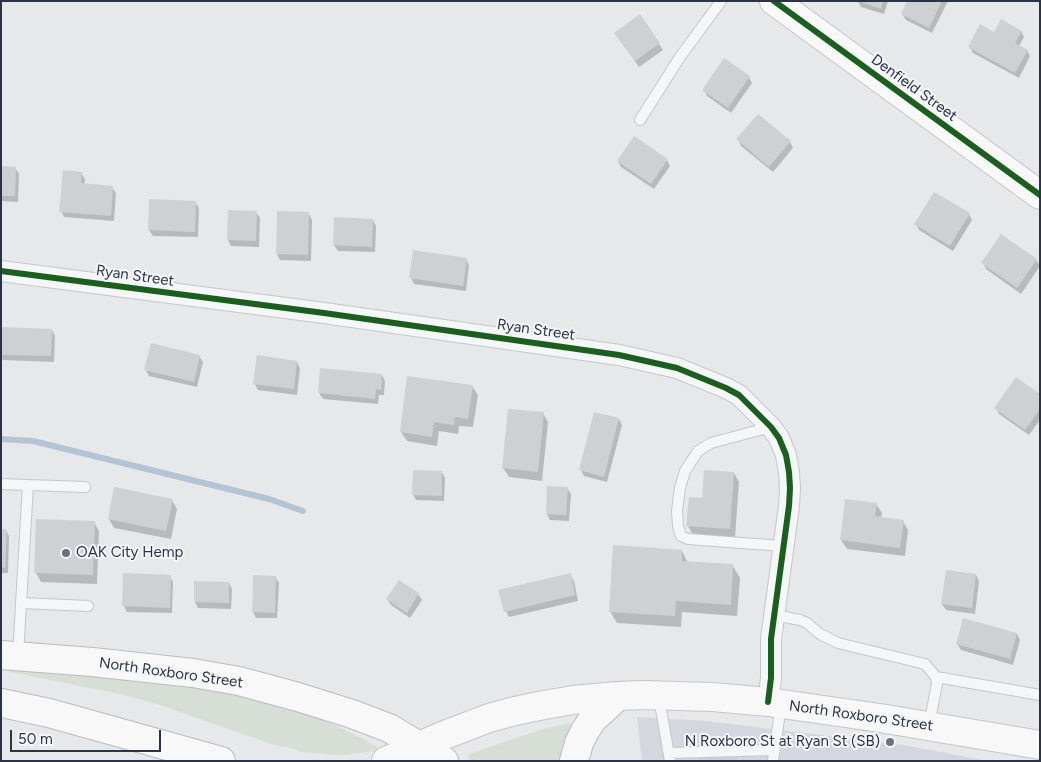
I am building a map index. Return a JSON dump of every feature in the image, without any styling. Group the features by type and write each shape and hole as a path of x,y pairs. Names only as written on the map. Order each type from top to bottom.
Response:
{"main road":[{"name":"Denfield Street","path":"774,1 1040,195"},
{"name":"North Roxboro Street","path":"10,656 92,662 184,672 239,681 352,714 389,728 419,746"},
{"name":"North Roxboro Street","path":"386,761 442,736 479,722 515,712 573,700 658,695 713,697 774,703 1040,745"},
{"path":"574,761 579,743 592,720 618,696"},
{"path":"1,703 49,713 222,761"},
{"path":"419,746 444,761"}],"street":[{"name":"Ryan Street","path":"1,271 314,312 619,355 677,368 739,395 771,427 779,438 786,456 789,472 789,506 771,639 771,678 774,703"}],"lane":[{"path":"640,120 680,57 721,1"},
{"path":"771,427 711,442 698,450 685,471 680,488 677,511 678,526 681,536 688,539 783,546"},
{"path":"1,484 85,488"},
{"path":"10,656 22,603 28,485"},
{"path":"22,603 88,606"},
{"path":"774,616 800,620 807,623 820,634 838,642 925,664 936,677 937,684 929,726"},
{"path":"936,677 1040,695"},
{"path":"658,695 669,757 773,755 774,703"}],"shaded area":[{"path":"11,670 164,681 239,695 319,718 377,748 375,751 343,755 301,752 257,739 160,705 120,694 10,672"},
{"path":"637,717 706,721 903,745 988,761 642,761"},
{"path":"570,723 573,726 561,761 471,761 468,758 470,754 513,739 543,729"}],"building":[{"path":"858,1 883,1 881,9"},
{"path":"907,1 942,1 929,28 901,14"},
{"path":"640,14 660,43 635,61 614,33"},
{"path":"1001,19 1022,31 1015,43 1028,50 1015,73 968,47 980,24 994,32"},
{"path":"724,58 750,76 728,108 702,90"},
{"path":"758,114 791,141 769,167 736,139"},
{"path":"634,136 668,159 651,184 617,161"},
{"path":"1,166 16,167 15,196 1,196"},
{"path":"63,170 82,172 81,183 113,186 111,216 59,212"},
{"path":"934,192 970,213 950,246 914,224"},
{"path":"149,199 196,201 195,232 148,230"},
{"path":"228,210 257,211 256,241 227,240"},
{"path":"277,211 309,212 308,255 276,254"},
{"path":"334,217 373,219 372,247 333,245"},
{"path":"1001,234 1037,259 1017,288 981,263"},
{"path":"413,250 467,258 463,286 409,278"},
{"path":"1,327 52,329 51,356 1,355"},
{"path":"151,343 200,355 194,382 144,370"},
{"path":"257,355 297,361 294,389 253,384"},
{"path":"320,368 382,374 381,390 376,389 375,399 318,393"},
{"path":"407,376 473,385 468,419 455,417 454,425 434,422 432,437 400,432"},
{"path":"1016,377 1040,394 1040,409 1025,430 994,408"},
{"path":"508,409 544,412 538,472 502,468"},
{"path":"594,412 619,418 604,477 579,470"},
{"path":"413,470 442,471 442,496 412,495"},
{"path":"704,470 734,472 730,529 686,526 689,497 702,498"},
{"path":"547,486 568,487 566,515 546,514"},
{"path":"114,487 173,499 166,531 108,519"},
{"path":"845,499 877,503 875,516 904,520 900,548 840,540"},
{"path":"36,519 95,521 93,575 34,573"},
{"path":"1,529 7,529 5,568 1,567"},
{"path":"613,545 682,550 682,561 733,564 731,605 676,601 675,616 609,612"},
{"path":"946,570 976,574 972,608 941,604"},
{"path":"123,573 171,575 170,608 122,606"},
{"path":"571,573 575,595 504,612 498,590"},
{"path":"253,575 276,576 275,613 252,612"},
{"path":"399,580 419,593 407,613 386,599"},
{"path":"194,581 229,582 229,603 194,602"},
{"path":"963,618 1017,633 1010,659 956,644"},
{"path":"737,752 737,761 699,761 698,753"}],"waterway":[{"path":"1,439 33,441 269,499 303,511"}],"cycle path":[{"path":"774,1 1040,195"},
{"path":"1,271 324,313 619,355 677,368 739,395 771,427 779,438 786,455 789,472 789,506 771,639 771,678 768,702"}],"place":[{"name":"OAK City Hemp","path":"66,553"},
{"name":"N Roxboro St at Ryan St (SB)","path":"890,742"}]}
